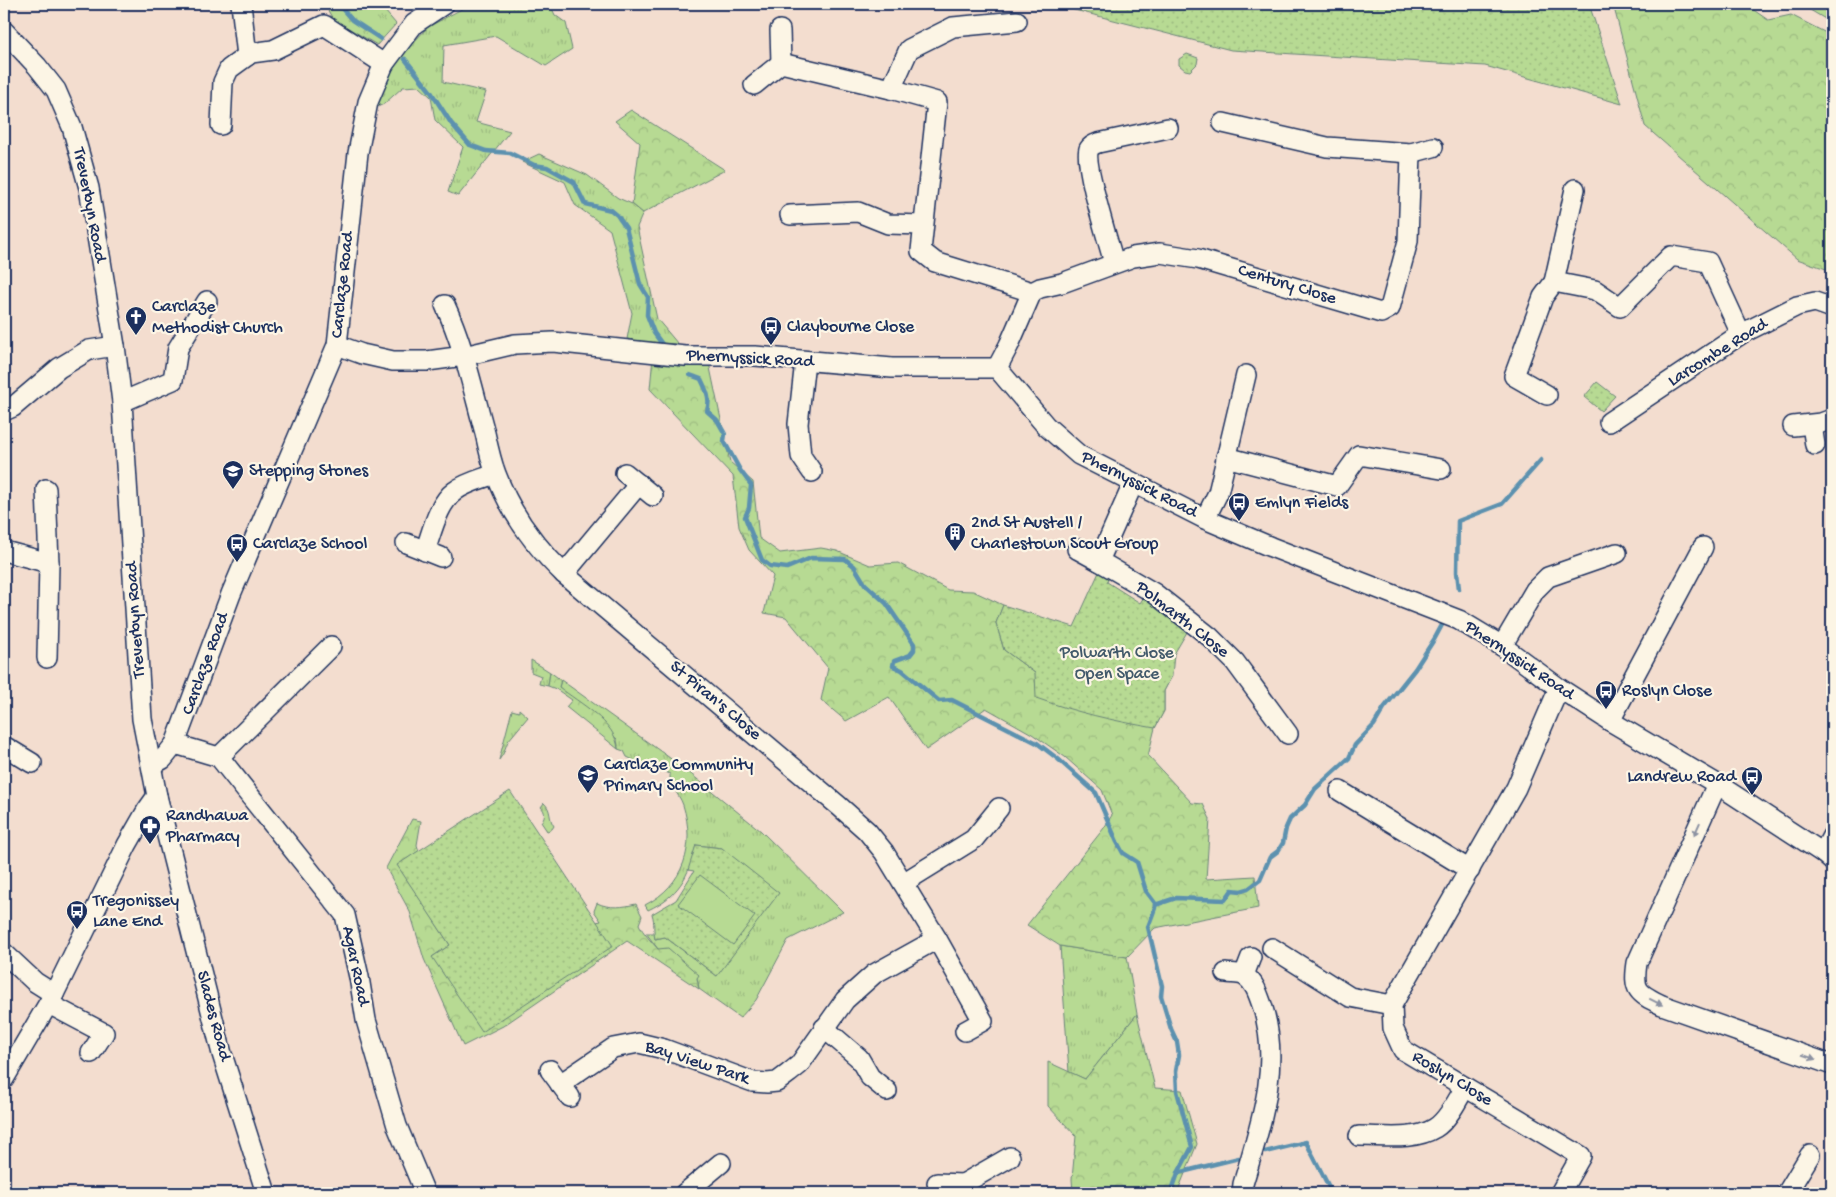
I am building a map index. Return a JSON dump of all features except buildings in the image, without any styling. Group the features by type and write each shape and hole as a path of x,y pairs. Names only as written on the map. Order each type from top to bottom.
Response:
{"street":[{"path":"241,4 247,56"},
{"name":"Carclaze Road","path":"152,765 163,760 175,744 231,594 337,345 358,152 368,102 384,64 414,24 444,4"},
{"path":"892,89 909,49 953,27 1017,21"},
{"path":"221,125 223,82 229,70 251,54 273,50 324,25 384,64"},
{"path":"780,30 781,63"},
{"name":"Treverbyn Road","path":"4,31 37,66 56,90 72,127 88,188 115,346 122,402 142,719 167,837"},
{"path":"781,63 892,89 937,102 921,250 935,262 1032,292 997,368"},
{"path":"754,85 781,63"},
{"path":"1223,123 1327,147 1411,153 1433,147"},
{"path":"1114,263 1089,168 1088,150 1092,145 1098,143 1168,128"},
{"name":"Century Close","path":"1032,292 1040,288 1062,284 1133,257 1160,253 1198,259 1381,313 1390,308 1408,241 1411,153"},
{"path":"1547,394 1514,376 1543,297 1554,282 1575,189"},
{"path":"790,215 858,212 888,224 923,225"},
{"path":"1554,282 1596,290 1620,307 1671,256 1708,262 1741,334"},
{"path":"122,402 173,380 178,348 207,301"},
{"name":"Larcombe Road","path":"1610,422 1741,334 1797,306 1815,302 1832,308"},
{"name":"St Piran's Close","path":"445,305 454,324 464,356 495,474 513,511 538,547 564,574 860,825 884,852 937,939 983,1021 965,1031"},
{"name":"Phernyssick Road","path":"337,345 362,354 393,361 427,361 464,356 515,344 553,342 685,356 755,356 892,368 997,368 1046,426 1079,455 1205,519 1271,547 1459,620 1502,646 1559,688 1610,721 1718,784 1827,857"},
{"path":"4,411 13,407 59,368 81,354 89,350 115,346"},
{"path":"806,361 798,424 801,456 812,472"},
{"path":"1205,519 1218,493 1246,375"},
{"path":"1793,426 1812,425 1832,419"},
{"path":"1812,425 1815,445"},
{"path":"1226,457 1337,486 1359,455 1441,468"},
{"path":"406,543 433,554 442,506 448,497 467,484 495,474"},
{"path":"564,574 639,484"},
{"path":"1099,561 1133,484"},
{"path":"46,489 49,563 46,658"},
{"path":"1610,721 1703,547"},
{"name":"Polmarth Close","path":"1077,549 1154,593 1210,637 1235,662 1288,734"},
{"path":"4,551 49,563"},
{"path":"1502,646 1535,590 1548,577 1618,552"},
{"path":"175,744 219,757 331,646"},
{"path":"1272,948 1350,997 1392,1005 1516,788 1559,688"},
{"path":"4,746 32,763"},
{"name":"Agar Road","path":"219,757 345,915 359,977 366,1020 397,1126 425,1193"},
{"path":"1718,784 1637,963 1634,981 1643,996 1662,1005 1832,1065"},
{"path":"1340,791 1470,870"},
{"path":"4,1079 51,999 127,846 157,796"},
{"path":"903,883 974,839 1000,803"},
{"path":"1827,857 1832,836"},
{"name":"Slades Road","path":"167,837 222,1054 266,1193"},
{"name":"Bay View Park","path":"560,1083 613,1048 639,1043 664,1049 753,1082 777,1082 799,1065 845,1000 874,974 937,939"},
{"path":"4,953 51,999 104,1033 92,1053"},
{"path":"1242,1193 1264,1114 1271,1057 1264,1011 1256,988 1235,974 1251,957"},
{"name":"Roslyn Close","path":"1392,1005 1393,1028 1403,1050 1582,1156 1560,1193"},
{"path":"824,1028 859,1058 870,1077 887,1091"},
{"path":"1359,1136 1381,1127 1417,1136 1437,1127 1454,1107 1465,1088"},
{"path":"1787,1193 1810,1155"},
{"path":"937,1183 964,1188 1010,1157"},
{"path":"685,1193 721,1163"}],"green space":[{"path":"324,4 379,4 396,24 377,45 333,19"},
{"path":"471,4 550,4 555,15 566,23 572,49 546,66 496,36 444,45 443,82 486,92 476,122 510,131 458,196 448,192 463,147 435,120 431,97 419,86 403,87 384,104 373,109 387,77 410,46 428,27"},
{"path":"1051,4 1589,4 1622,104 1485,66 1231,50"},
{"path":"1613,4 1745,4 1768,20 1791,15 1832,36 1832,271 1797,259 1645,126"},
{"path":"1800,4 1817,4 1832,13 1832,23"},
{"path":"1187,54 1198,58 1197,64 1190,71 1185,70 1179,65 1179,59"},
{"path":"631,110 725,170 643,213 632,204 640,143 615,121"},
{"path":"539,154 587,175 618,198 632,204 643,213 637,227 657,319 678,344 627,339 632,313 610,230 575,205 565,182 522,162"},
{"path":"653,357 709,363 730,462 753,482 759,538 780,553 821,548 837,551 870,565 898,563 948,590 973,591 1003,605 996,623 1004,650 1035,673 1172,676 1164,691 1164,711 1155,728 1148,756 1192,803 1203,804 1210,819 1206,879 1255,876 1258,908 1155,928 1127,957 1060,946 1027,925 1104,828 1112,815 1102,790 1065,757 1032,734 986,708 926,750 889,697 846,721 821,700 828,668 786,617 764,613 773,576 749,550 739,527 733,476 650,389"},
{"path":"1597,382 1615,396 1601,411 1584,397"},
{"name":"Polwarth Close Open Space","path":"1100,570 1110,575 1107,582 1140,603 1146,594 1190,627 1174,654 1172,676 1164,691 1164,711 1155,728 1095,716 1036,698 1035,673 1004,650 996,623 1003,605 1074,627"},
{"path":"531,660 550,672 548,686 539,684 541,676 531,672"},
{"path":"550,672 561,680 559,687 604,722 616,739 618,749 566,707 572,700 548,686"},
{"path":"561,680 681,766 761,831 843,912 788,940 756,1000 740,1018 699,989 697,978 658,949 646,933 654,933 655,939 665,937 717,976 722,848 696,845 690,867 681,884 675,892 648,910 645,905 669,887 684,863 688,835 683,805 671,783 670,774 648,767 627,757 624,751 618,749 617,739 559,687"},
{"path":"519,709 528,717 508,741 499,760 512,710 519,712"},
{"path":"510,791 613,946 482,1032 432,957 450,945 397,865"},
{"path":"544,803 548,808 554,826 547,831 541,822 544,811 541,807"},
{"path":"412,819 421,821 417,845 419,851 398,865 450,945 432,957 612,946 596,922 601,921 594,911 597,903 616,907 636,904 642,916 639,924 645,934 658,949 668,948 699,975 697,978 699,989 627,941 503,1026 463,1046 424,959 410,912 386,868"},
{"path":"696,845 722,848 779,893 717,976 665,937 655,939 654,936 652,914 676,900 694,871 688,870"},
{"path":"700,875 755,916 733,945 678,904"},
{"path":"1060,946 1127,957 1137,1014 1085,1079 1069,1072"},
{"path":"1137,1014 1155,1088 1182,1090 1197,1144 1177,1193 1073,1193 1072,1179 1076,1136 1048,1106 1048,1062 1085,1079"}],"waterway":[{"path":"338,4 352,20 381,39"},
{"path":"405,59 431,92 451,123 470,145 486,151 510,153 534,165 547,167 574,182 585,204 611,210 617,215 626,228 640,284 648,297 647,315 654,333 662,344"},
{"path":"690,375 701,379 708,398 707,411 717,420 725,434 724,441 740,470 751,485 749,508 745,517 762,560 770,566 787,568 811,558 845,559 854,566 865,584 886,603 914,644 914,650 910,655 894,661 893,666 902,670 939,701 952,700 1037,743 1058,759 1096,793 1123,853 1137,862 1146,891 1155,903 1148,927 1162,986 1161,996 1177,1042 1179,1055 1176,1071 1177,1091 1192,1147 1178,1173 1171,1193"},
{"path":"1459,589 1457,572 1458,521 1502,504 1541,460"},
{"path":"1155,905 1176,898 1225,900 1232,890 1241,891 1248,889 1260,880 1270,857 1278,851 1283,843 1290,819 1305,805 1315,789 1349,758 1355,745 1374,725 1384,708 1415,669 1442,625"},
{"path":"1265,1152 1306,1142 1332,1193"},
{"path":"1178,1173 1239,1158"}],"place":[{"name":"Carclaze Methodist Church","path":"136,336"},
{"name":"Claybourne Close","path":"771,346"},
{"name":"Stepping Stones","path":"233,490"},
{"name":"Emlyn Fields","path":"1239,522"},
{"name":"2nd St Austell / Charlestown Scout Group","path":"955,552"},
{"name":"Carclaze School","path":"237,563"},
{"name":"Roslyn Close","path":"1606,710"},
{"name":"Carclaze Community Primary School","path":"588,794"},
{"name":"Landrew Road","path":"1752,796"},
{"name":"Randhawa Pharmacy","path":"150,845"},
{"name":"Tregonissey Lane End","path":"77,930"}]}
